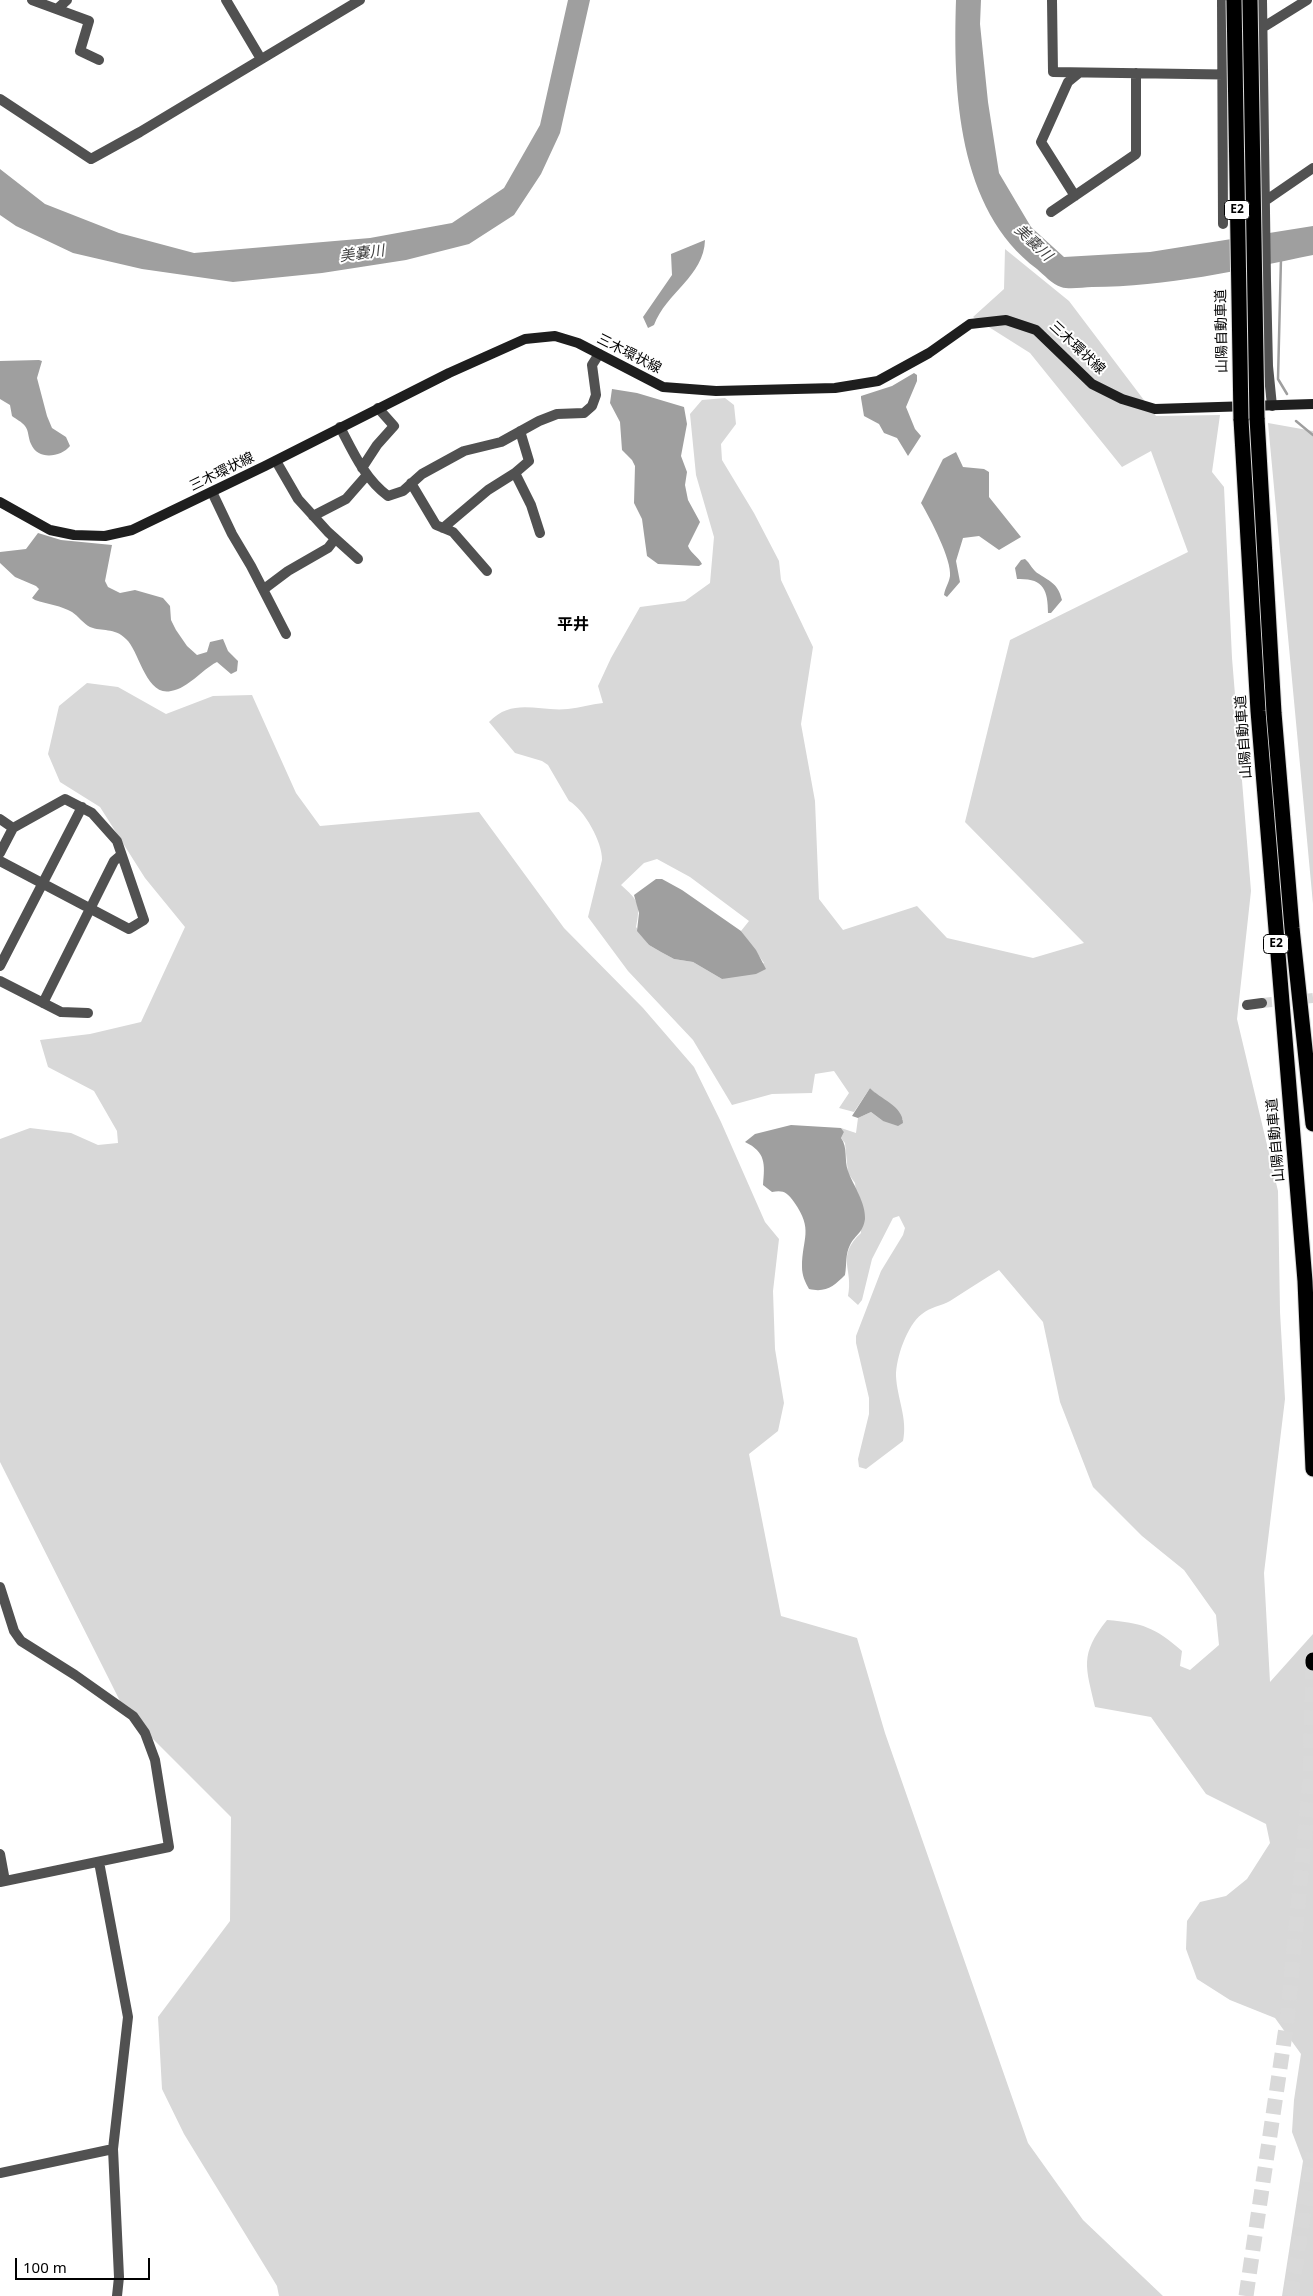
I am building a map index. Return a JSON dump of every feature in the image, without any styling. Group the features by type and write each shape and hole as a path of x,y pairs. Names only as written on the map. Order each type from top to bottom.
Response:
{"highway":[{"name":"山陽自動車道","path":"1234,0 1241,419 1258,711 1305,1281 1313,1469"},
{"name":"E2","path":"1250,0 1257,418 1274,713 1292,928 1313,1124"}],"main road":[{"name":"三木環状線","path":"1,503 50,530 74,535 104,536 132,530 276,461 378,408 525,339 554,336 578,343 663,386 716,391 835,388 878,381 929,353 970,324 1006,320 1036,330 1092,384 1122,399 1155,409 1313,404"}],"street":[{"path":"32,0 89,21 80,50 99,60"},
{"path":"57,9 67,0"},
{"path":"226,0 261,59"},
{"path":"0,100 91,159 360,0"},
{"path":"1052,0 1053,72 1264,75"},
{"path":"1222,0 1223,224"},
{"path":"1262,0 1268,366 1272,406"},
{"path":"1262,28 1307,0"},
{"path":"1075,196 1041,142 1068,82 1079,72"},
{"path":"1051,212 1136,154 1136,73"},
{"path":"1265,201 1313,168"},
{"path":"340,427 365,471 377,488 388,496 403,491 422,474 464,451 501,442 557,414 584,412 592,406 596,395 592,365 599,354"},
{"path":"313,516 346,499 365,471 377,446 394,426 378,408"},
{"path":"443,528 488,490 529,461 520,431"},
{"path":"276,461 298,499 335,539 358,559"},
{"path":"514,473 531,504 540,533"},
{"path":"411,484 436,525 453,532 487,571"},
{"path":"212,492 232,534 264,589 286,634"},
{"path":"264,589 288,571 328,548 335,539"},
{"path":"0,853 13,828 65,799 92,812 116,841 144,920 129,929 0,862"},
{"path":"0,966 82,807"},
{"path":"0,819 13,828"},
{"path":"43,1003 114,861 121,855"},
{"path":"0,981 61,1012 88,1013"},
{"path":"1247,1005 1262,1003"},
{"path":"0,1587 14,1631 21,1641 75,1674 133,1716 145,1733 155,1760 169,1847 3,1881 0,1854"},
{"path":"99,1862 128,2018 113,2149 119,2277 117,2296"},
{"path":"0,2173 113,2149"}],"shaded area":[{"path":"1005,249 1069,301 1156,416 1220,415 1212,472 1224,487 1232,658 1251,891 1237,1019 1278,1191 1280,1312 1285,1399 1264,1573 1270,1682 1313,1634 1313,2296 1282,2296 1303,2161 1292,2132 1294,2100 1301,2054 1275,2018 1230,2000 1197,1979 1186,1949 1187,1921 1200,1902 1226,1896 1247,1879 1270,1843 1266,1824 1206,1794 1151,1717 1095,1707 1087,1671 1087,1662 1092,1643 1107,1620 1139,1625 1156,1631 1182,1651 1180,1666 1190,1670 1219,1645 1216,1615 1184,1570 1142,1536 1093,1487 1060,1402 1043,1322 999,1270 950,1301 925,1312 912,1326 900,1351 896,1376 904,1425 903,1441 866,1469 859,1467 858,1459 869,1414 869,1398 856,1336 881,1271 903,1235 905,1228 899,1216 893,1218 872,1259 862,1300 858,1305 848,1296 847,1256 853,1241 861,1233 855,1183 848,1173 845,1143 841,1138 844,1132 841,1128 856,1133 858,1118 871,1112 883,1121 903,1120 892,1106 870,1088 854,1112 839,1108 849,1093 834,1071 815,1074 812,1093 772,1094 732,1105 693,1040 628,971 588,917 602,860 596,836 581,811 569,801 548,765 542,761 515,753 489,722 498,714 517,708 568,709 603,703 598,686 611,658 640,607 685,601 710,583 714,537 696,475 690,414 702,400 725,398 734,405 736,424 721,444 722,460 754,513 779,561 781,580 813,647 801,724 815,801 819,899 843,930 917,906 947,938 1033,958 1084,943 965,822 1010,640 1188,552 1151,451 1122,467 1030,353 973,317 1004,289","holes":["657,859 690,877 749,921 741,931 764,963 722,979 693,962 674,959 649,945 636,927 637,903 621,885 644,863"]},
{"path":"1268,423 1313,431 1313,904"},
{"path":"87,683 118,687 166,714 213,696 252,695 296,793 320,826 479,812 564,928 643,1008 694,1067 721,1122 765,1222 779,1239 773,1291 775,1349 784,1403 778,1431 749,1454 781,1616 857,1638 885,1733 1028,2143 1083,2220 1163,2296 279,2296 277,2286 184,2134 162,2089 158,2017 230,1921 231,1817 125,1711 0,1462 0,1139 30,1128 71,1133 98,1145 118,1143 117,1131 94,1091 48,1067 40,1040 90,1034 141,1022 185,927 145,878 100,807 60,782 48,754 59,706"}],"water":[{"name":"美嚢川","path":"568,0 590,0 560,133 541,174 514,215 469,244 406,260 322,273 233,282 142,269 73,253 16,226 0,215 0,169 45,204 119,233 194,253 370,238 452,223 504,188 540,125"},
{"name":"美嚢川","path":"956,0 981,0 980,24 988,102 999,173 1031,227 1064,257 1150,252 1313,226 1313,255 1203,277 1147,284 1065,288 1051,282 1010,244 990,214 975,182 965,146 959,109 956,72"},
{"path":"705,240 703,253 692,274 667,303 654,325 648,328 643,317 672,275 671,254"},
{"path":"0,361 42,361 37,378 47,416 52,428 66,437 70,446 61,453 50,456 39,453 34,449 25,426 12,416 10,405 0,399"},
{"path":"914,373 917,375 917,381 906,407 915,429 921,436 908,456 897,438 884,433 879,424 864,416 861,396 892,386"},
{"path":"612,389 637,393 684,407 687,424 681,456 687,472 685,485 688,500 700,522 688,546 702,564 699,566 658,564 647,556 642,519 634,503 635,466 622,450 620,422 610,403"},
{"path":"956,452 963,467 984,469 989,472 989,497 1021,537 999,550 979,536 963,538 956,561 960,582 947,597 944,595 950,576 948,560 935,528 921,503 943,459"},
{"path":"38,533 61,540 112,545 105,581 108,587 120,593 135,590 163,598 170,606 171,620 176,630 187,646 197,655 207,652 210,642 223,639 228,651 238,661 237,671 231,674 217,662 189,683 177,689 162,691 155,687 149,680 131,645 122,635 90,627 68,610 35,600 32,598 39,589 15,577 0,563 0,552 26,549"},
{"path":"1025,559 1035,571 1054,584 1058,590 1062,600 1051,613 1048,613 1045,591 1038,583 1026,579 1017,579 1015,568 1021,560"},
{"path":"656,879 662,879 682,890 741,931 756,950 766,969 756,974 722,979 693,962 674,959 649,945 637,931 639,913 634,895"},
{"path":"870,1088 895,1107 902,1117 903,1123 898,1126 883,1121 871,1112 858,1118 852,1116"},
{"path":"791,1125 841,1128 844,1132 841,1138 848,1171 865,1213 863,1228 848,1249 845,1275 829,1288 820,1290 809,1289 804,1278 802,1257 806,1234 804,1220 800,1212 787,1194 779,1191 772,1192 763,1185 763,1159 757,1150 745,1142 755,1134"}],"waterway":[{"path":"1281,258 1278,379 1287,394"},
{"path":"1296,421 1313,435"}],"tunnel":[{"path":"1262,1003 1313,998"},
{"path":"1246,2296 1287,2021 1310,1779 1313,1663"},
{"path":"1291,2296 1313,2153"}],"district":[{"name":"平井","path":"573,625"}]}
